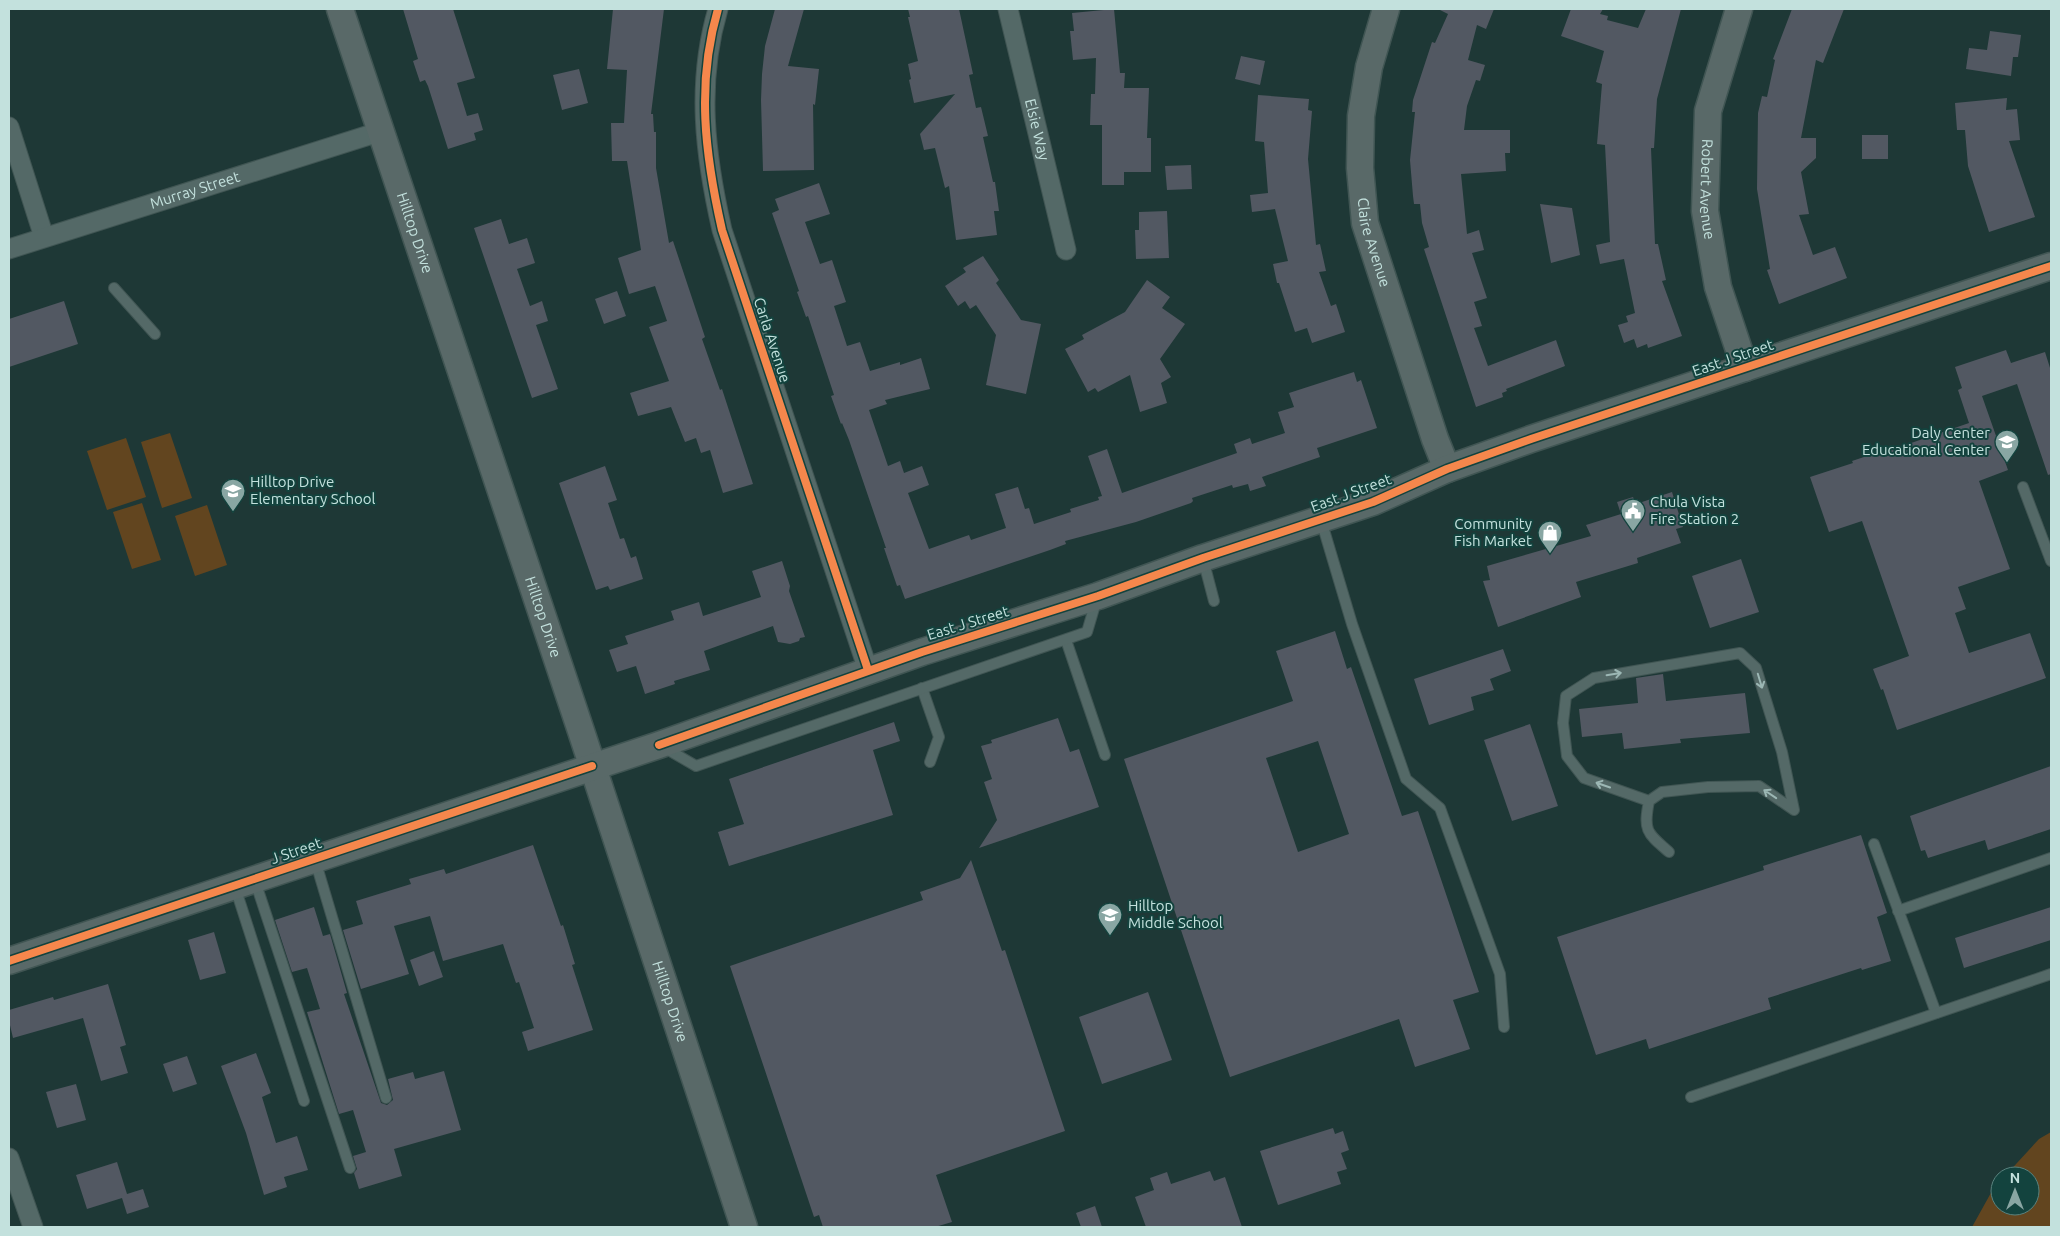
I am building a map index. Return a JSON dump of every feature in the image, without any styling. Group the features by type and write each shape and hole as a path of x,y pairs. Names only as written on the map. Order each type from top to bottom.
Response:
{"street":[{"name":"Hilltop Drive","path":"340,9 744,1227"},
{"name":"Carla Avenue","path":"718,9 708,54 704,96 710,175 722,230 868,670"},
{"name":"Elsie Way","path":"1008,9 1066,250"},
{"name":"Claire Avenue","path":"1386,9 1369,67 1361,116 1360,168 1365,223 1435,439 1447,469"},
{"name":"Robert Avenue","path":"1739,9 1708,111 1705,211 1718,287 1745,368"},
{"path":"9,127 44,236"},
{"name":"Murray Street","path":"9,249 44,236 382,131"},
{"name":"East J Street","path":"592,766 659,745 868,670 1098,596 1203,558 1373,502 1447,469 2051,266"},
{"name":"J Street","path":"9,961 592,766"},
{"path":"9,1158 33,1227"}],"lane":[{"path":"114,288 155,334"},
{"path":"2023,487 2051,561"},
{"path":"1320,519 1352,624 1406,780 1440,808 1500,974 1504,1027"},
{"path":"1203,558 1214,601"},
{"path":"659,745 696,766 1087,632 1098,596"},
{"path":"1066,640 1105,755"},
{"path":"1649,801 1584,778 1567,756 1563,723 1566,696 1594,678 1740,654 1756,668 1782,752 1794,810 1759,786 1708,787 1662,792 1649,801 1645,819 1650,835 1669,852"},
{"path":"922,688 939,737 930,762"},
{"path":"1874,844 1936,1013"},
{"path":"1898,911 2051,858"},
{"path":"315,859 386,1098"},
{"path":"245,883 304,1101"},
{"path":"245,883 350,1168"},
{"path":"1692,1097 2051,974"}],"shaded area":[{"path":"170,433 192,498 162,508 141,442"},
{"path":"126,438 146,497 107,510 87,451"},
{"path":"142,503 161,560 132,569 113,512"},
{"path":"207,505 227,565 195,576 175,516"},
{"path":"2051,1132 2051,1227 1972,1227 1990,1195 1990,1216 2040,1216 2040,1166 2014,1166 2039,1139"}],"building":[{"path":"403,9 453,9 475,78 457,83 467,116 478,113 483,130 474,133 476,140 448,149 428,86 425,80 420,82 413,61 418,59"},
{"path":"613,9 664,9 651,114 653,114 654,132 656,132 656,168 669,243 673,241 705,337 702,339 720,390 722,389 753,484 723,493 710,450 701,453 696,438 685,442 671,407 638,416 630,393 669,381 649,327 667,321 655,286 629,294 618,258 641,250 627,161 612,161 611,123 624,123 627,70 607,69"},
{"path":"775,9 804,9 788,66 819,69 815,105 813,104 814,170 763,171 762,74 765,46"},
{"path":"908,9 959,9 973,74 969,75 976,108 981,107 988,136 983,137 993,182 995,182 999,211 994,211 997,235 956,240 949,186 945,188 935,148 924,150 920,134 955,94 914,103 908,64 918,61 908,17 910,17"},
{"path":"1114,9 1120,73 1125,73 1124,88 1149,88 1147,138 1151,138 1151,172 1124,172 1124,185 1102,185 1102,125 1090,125 1091,94 1095,94 1096,58 1073,60 1070,31 1074,31 1072,13"},
{"path":"1438,9 1494,9 1486,29 1477,25 1468,60 1485,65 1480,81 1476,80 1467,106 1464,130 1510,130 1510,153 1505,153 1506,171 1461,174 1467,234 1479,230 1484,250 1472,253 1487,298 1474,302 1482,326 1474,328 1488,366 1556,340 1565,366 1506,389 1507,391 1502,393 1503,397 1476,407 1424,249 1429,247 1422,223 1420,204 1414,204 1413,196 1410,160 1415,112 1412,112 1413,100 1432,42 1435,43 1448,14"},
{"path":"1571,9 1603,9 1600,14 1608,16 1607,20 1638,28 1646,9 1681,9 1657,99 1654,148 1651,148 1655,244 1658,244 1666,280 1662,281 1682,336 1648,348 1647,344 1637,348 1634,339 1624,343 1618,325 1628,322 1626,316 1635,313 1624,259 1600,264 1596,245 1610,242 1605,145 1597,144 1602,84 1596,82 1604,51 1561,36"},
{"path":"1792,9 1844,9 1823,63 1816,60 1801,138 1816,138 1816,158 1801,172 1809,214 1799,215 1813,255 1835,247 1847,278 1779,304 1767,270 1770,269 1757,189 1758,113 1762,96 1767,97 1775,60 1773,59"},
{"path":"1990,31 2021,35 2018,57 2013,57 2011,76 1966,69 1969,48 1987,50"},
{"path":"1241,56 1265,61 1260,85 1235,79"},
{"path":"579,69 588,103 562,110 553,75"},
{"path":"1258,95 1309,99 1308,110 1312,111 1308,159 1316,245 1320,244 1326,271 1319,272 1331,306 1336,304 1345,332 1312,343 1307,328 1295,332 1279,283 1277,283 1273,264 1288,261 1275,209 1252,212 1250,195 1268,193 1264,142 1255,141"},
{"path":"2007,98 2006,110 2017,109 2020,140 2009,141 2035,217 1989,232 1968,166 1965,130 1957,130 1955,103"},
{"path":"1862,135 1888,135 1888,159 1862,159"},
{"path":"1191,165 1192,189 1167,190 1165,166"},
{"path":"819,183 830,214 805,222 820,264 832,260 846,302 834,306 847,346 860,342 870,371 900,362 900,365 921,358 930,389 885,400 887,404 869,410 888,466 900,461 904,473 922,466 929,485 908,493 929,549 969,535 971,540 1006,528 995,494 1018,487 1025,509 1029,508 1034,524 1071,512 1070,509 1099,500 1098,497 1102,496 1088,456 1107,449 1122,493 1237,453 1234,444 1250,438 1252,444 1285,433 1278,412 1294,407 1289,393 1354,372 1357,382 1361,380 1377,428 1317,448 1320,457 1262,477 1266,486 1250,491 1248,484 1233,488 1232,485 1192,498 1193,501 1191,503 1136,522 1065,541 1066,544 1050,550 905,599 900,585 897,586 849,440 831,396 834,395 808,316 806,317 797,292 799,291 772,213 779,210 775,199"},
{"path":"1540,204 1572,208 1580,255 1551,263"},
{"path":"1167,211 1169,258 1136,259 1135,230 1139,230 1139,212"},
{"path":"501,219 509,244 527,238 535,263 517,269 530,306 542,301 548,321 536,325 558,389 532,398 474,228"},
{"path":"983,256 999,280 996,283 1021,320 1041,324 1026,394 986,385 996,335 976,305 970,309 965,301 958,306 945,286 966,272 963,268"},
{"path":"1147,280 1170,297 1162,308 1185,324 1160,359 1171,377 1161,383 1167,403 1140,412 1130,375 1098,392 1095,388 1088,392 1065,349 1084,339 1082,335 1125,312"},
{"path":"617,291 626,316 604,324 595,299"},
{"path":"64,301 78,344 9,367 9,319"},
{"path":"2006,350 2011,363 2045,352 2051,371 2051,474 2048,475 2017,384 1982,396 2008,470 1979,481 2010,569 1958,587 1966,609 1955,613 1969,653 2030,633 2046,678 1897,730 1883,689 1881,690 1873,669 1909,656 1862,521 1829,532 1810,477 1853,463 1852,461 1888,449 1888,451 1969,423 1958,390 1962,388 1955,367"},
{"path":"605,466 617,500 608,503 620,539 624,538 631,558 636,556 643,579 610,590 608,586 596,590 559,483"},
{"path":"1672,492 1683,527 1676,529 1681,543 1637,558 1638,563 1576,582 1581,597 1498,627 1483,581 1490,580 1487,566 1591,536 1586,525 1621,514 1617,502 1633,497 1636,504"},
{"path":"1741,559 1759,612 1710,628 1692,576"},
{"path":"782,561 790,586 789,591 805,637 790,644 778,642 773,626 704,651 710,670 674,681 675,684 645,694 636,666 617,672 609,650 628,644 625,636 674,620 671,611 699,602 703,616 761,597 752,571"},
{"path":"1335,631 1347,669 1351,667 1402,816 1418,811 1479,992 1453,1000 1470,1049 1415,1067 1399,1019 1230,1077 1124,759 1293,701 1276,651","holes":["1318,741 1349,834 1298,852 1266,758"]},
{"path":"1503,649 1511,671 1490,679 1494,690 1471,697 1474,710 1429,725 1414,679"},
{"path":"1663,674 1666,701 1745,693 1750,733 1680,739 1681,743 1624,749 1622,733 1582,737 1579,709 1638,703 1636,678"},
{"path":"1058,718 1070,752 1079,749 1099,807 979,848 997,820 984,782 992,779 981,746 992,743 991,740"},
{"path":"894,722 900,741 873,750 893,815 729,866 718,832 744,824 729,779"},
{"path":"1530,724 1558,806 1512,821 1484,740"},
{"path":"2051,766 2051,829 1988,850 1985,840 1928,858 1925,850 1921,851 1910,816"},
{"path":"1861,835 1887,913 1877,917 1891,961 1862,970 1861,968 1768,998 1771,1009 1649,1049 1646,1039 1596,1055 1557,937 1764,870 1763,866"},
{"path":"533,845 561,926 563,925 575,964 572,965 593,1030 528,1051 522,1032 534,1028 519,982 516,983 503,944 443,961 430,916 394,926 409,974 361,989 343,930 363,924 356,901 411,884 409,879 444,869 446,874"},
{"path":"971,860 1002,951 1005,950 1065,1131 936,1175 952,1222 935,1227 823,1227 819,1215 814,1217 730,966 923,900 920,892 960,878"},
{"path":"314,907 323,936 330,934 347,993 344,994 381,1103 387,1105 393,1100 388,1079 413,1072 415,1079 444,1071 461,1130 394,1149 402,1176 359,1189 354,1173 357,1169 353,1156 366,1152 353,1110 339,1114 307,1012 320,1009 307,968 292,972 275,920"},
{"path":"2051,907 2051,940 1964,968 1955,938"},
{"path":"214,932 226,973 200,980 188,940"},
{"path":"434,951 443,977 419,986 410,960"},
{"path":"108,984 126,1045 120,1047 128,1073 101,1081 83,1018 13,1038 9,1021 9,1010 53,997 54,1000"},
{"path":"1148,992 1172,1060 1102,1084 1079,1017"},
{"path":"256,1053 271,1093 262,1097 276,1143 297,1136 308,1170 284,1177 287,1187 264,1195 246,1133 221,1066"},
{"path":"187,1056 197,1084 173,1092 163,1064"},
{"path":"76,1084 86,1120 57,1128 46,1092"},
{"path":"1333,1128 1335,1134 1343,1131 1349,1150 1341,1153 1347,1169 1337,1172 1341,1184 1278,1205 1260,1151"},
{"path":"117,1162 127,1194 143,1189 149,1207 127,1214 122,1198 87,1209 76,1175"},
{"path":"1210,1171 1214,1181 1225,1177 1242,1227 1146,1227 1135,1197 1154,1190 1150,1178 1167,1172 1171,1184"},
{"path":"1095,1206 1102,1227 1081,1227 1076,1213"}],"cycle path":[{"path":"718,9 707,65 705,120 711,174 722,230 868,670"},
{"path":"659,745 922,652 1098,596 1203,558 1373,502 1447,469 1531,439 2051,266"},
{"path":"9,961 592,766"}],"place":[{"name":"Daly Center Educational Center","path":"2007,463"},
{"name":"Hilltop Drive Elementary School","path":"233,512"},
{"name":"Chula Vista Fire Station 2","path":"1633,532"},
{"name":"Community Fish Market","path":"1550,554"},
{"name":"Hilltop Middle School","path":"1110,936"}]}
